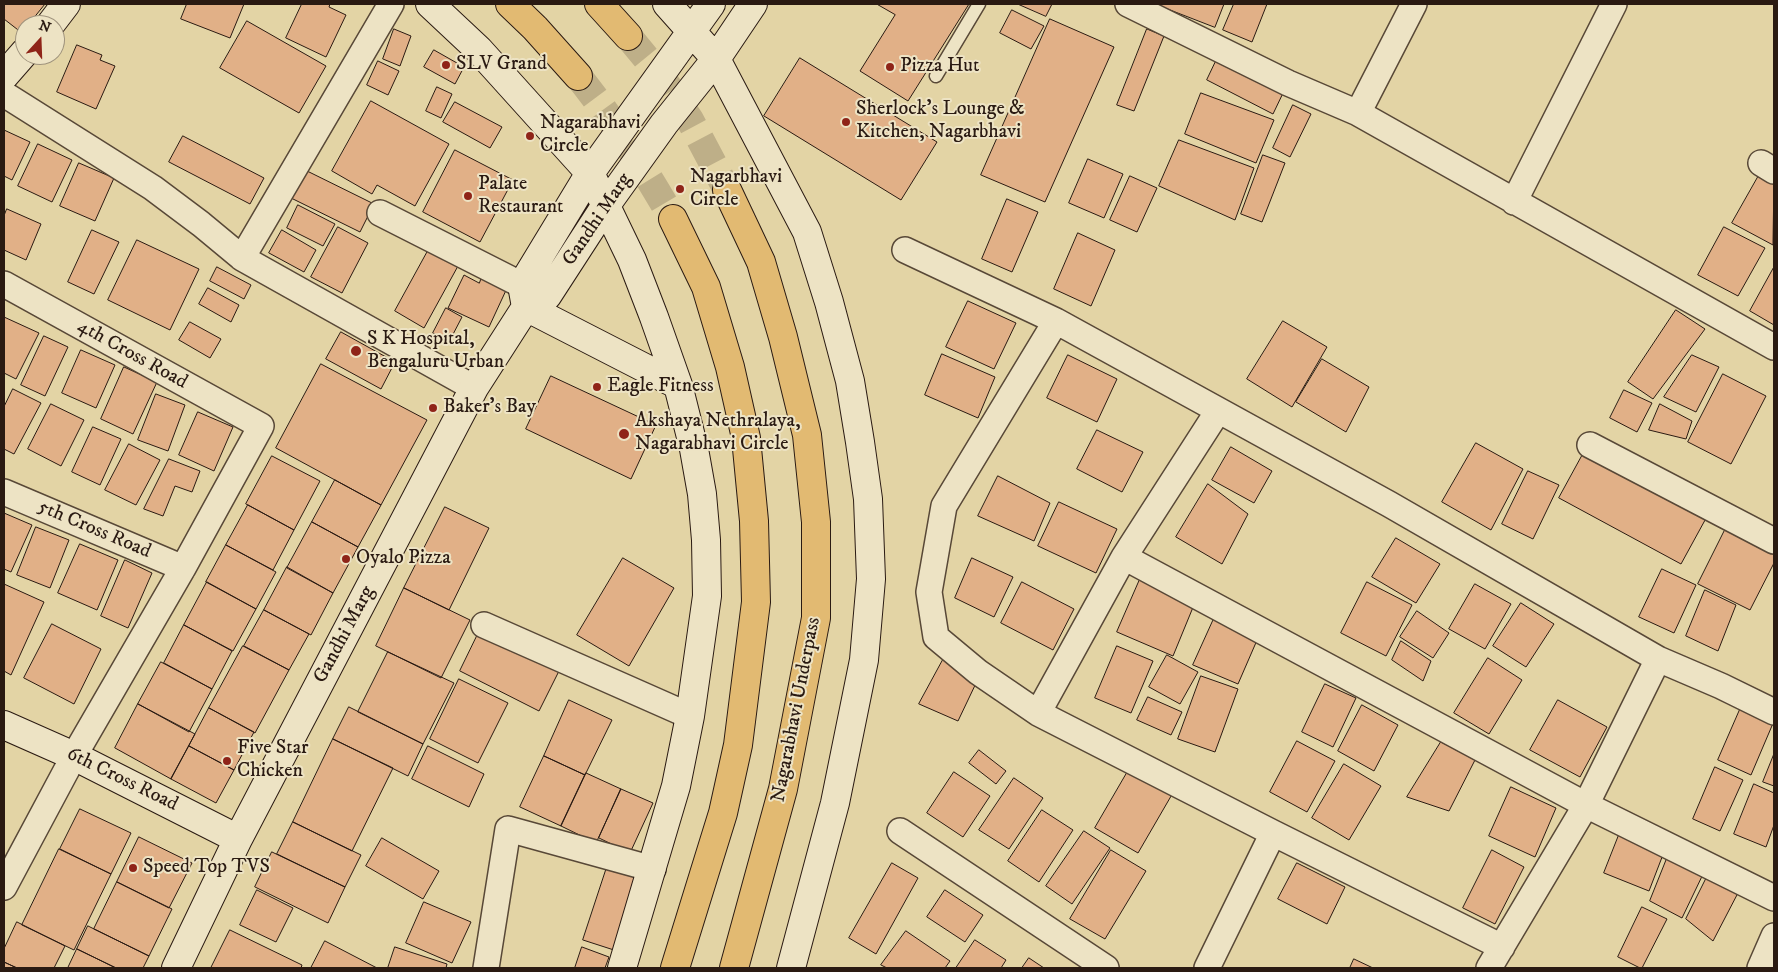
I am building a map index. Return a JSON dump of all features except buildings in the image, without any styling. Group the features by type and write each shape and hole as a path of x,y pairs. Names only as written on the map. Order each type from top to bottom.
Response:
{"highway":[{"path":"510,4 535,28 578,76"},
{"path":"599,4 628,36"},
{"name":"Nagarabhavi Underpass","path":"727,190 761,262 783,337 807,435 816,522 816,618 783,789 734,968"},
{"path":"673,219 706,287 730,367 746,438 754,521 756,602 738,745 723,813 675,968"}],"street":[{"path":"58,15 66,4"},
{"path":"242,258 391,4"},
{"path":"430,4 479,50 590,173 632,260 678,385 694,450 702,494 706,540 707,596 690,716 676,786 622,968"},
{"path":"667,4 716,59 807,232 829,302 850,381 868,499 871,579 864,660 835,803 791,968"},
{"name":"Gandhi Marg","path":"176,968 238,839 474,388 590,173 711,4"},
{"name":"Gandhi Marg","path":"524,296 547,296 606,206 664,124 716,59 753,4"},
{"path":"1128,4 1358,114 1774,347"},
{"path":"1358,114 1414,4"},
{"path":"1514,202 1614,4"},
{"path":"4,76 15,63"},
{"path":"4,94 153,188 242,258 474,388"},
{"path":"380,212 678,385"},
{"path":"905,250 1056,321 1389,504 1658,659 1721,686 1774,712"},
{"name":"4th Cross Road","path":"4,284 261,426 184,568"},
{"path":"1056,321 944,506 929,592 936,637 978,672 1038,713 1502,947"},
{"path":"1038,713 1124,557 1218,411"},
{"path":"1590,444 1774,541"},
{"name":"5th Cross Road","path":"4,492 184,568"},
{"path":"1124,557 1586,805 1774,898"},
{"path":"4,887 74,756 184,568"},
{"path":"484,625 690,716"},
{"path":"1489,968 1586,805 1658,659"},
{"name":"6th Cross Road","path":"4,724 74,756 238,839"},
{"path":"486,968 508,829 653,868"},
{"path":"900,831 1106,968"},
{"path":"1207,968 1273,833"},
{"path":"1760,968 1774,936"}],"lane":[{"path":"936,76 979,4"}],"tunnel":[{"path":"628,36 661,76 690,120 727,190"},
{"path":"578,76 628,146 673,219"}],"place":[{"name":"SLV Grand","path":"446,65"},
{"name":"Pizza Hut","path":"890,67"},
{"name":"Sherlock's Lounge & Kitchen, Nagarbhavi","path":"846,122"},
{"name":"Nagarabhavi Circle","path":"530,136"},
{"name":"Nagarbhavi Circle","path":"680,189"},
{"name":"Palate Restaurant","path":"468,196"},
{"name":"S K Hospital, Bengaluru Urban","path":"356,351"},
{"name":"Eagle Fitness","path":"597,387"},
{"name":"Baker's Bay","path":"433,408"},
{"name":"Akshaya Nethralaya, Nagarabhavi Circle","path":"624,434"},
{"name":"Oyalo Pizza","path":"346,559"},
{"name":"Five Star Chicken","path":"227,761"},
{"name":"Speed Top TVS","path":"133,868"}]}
